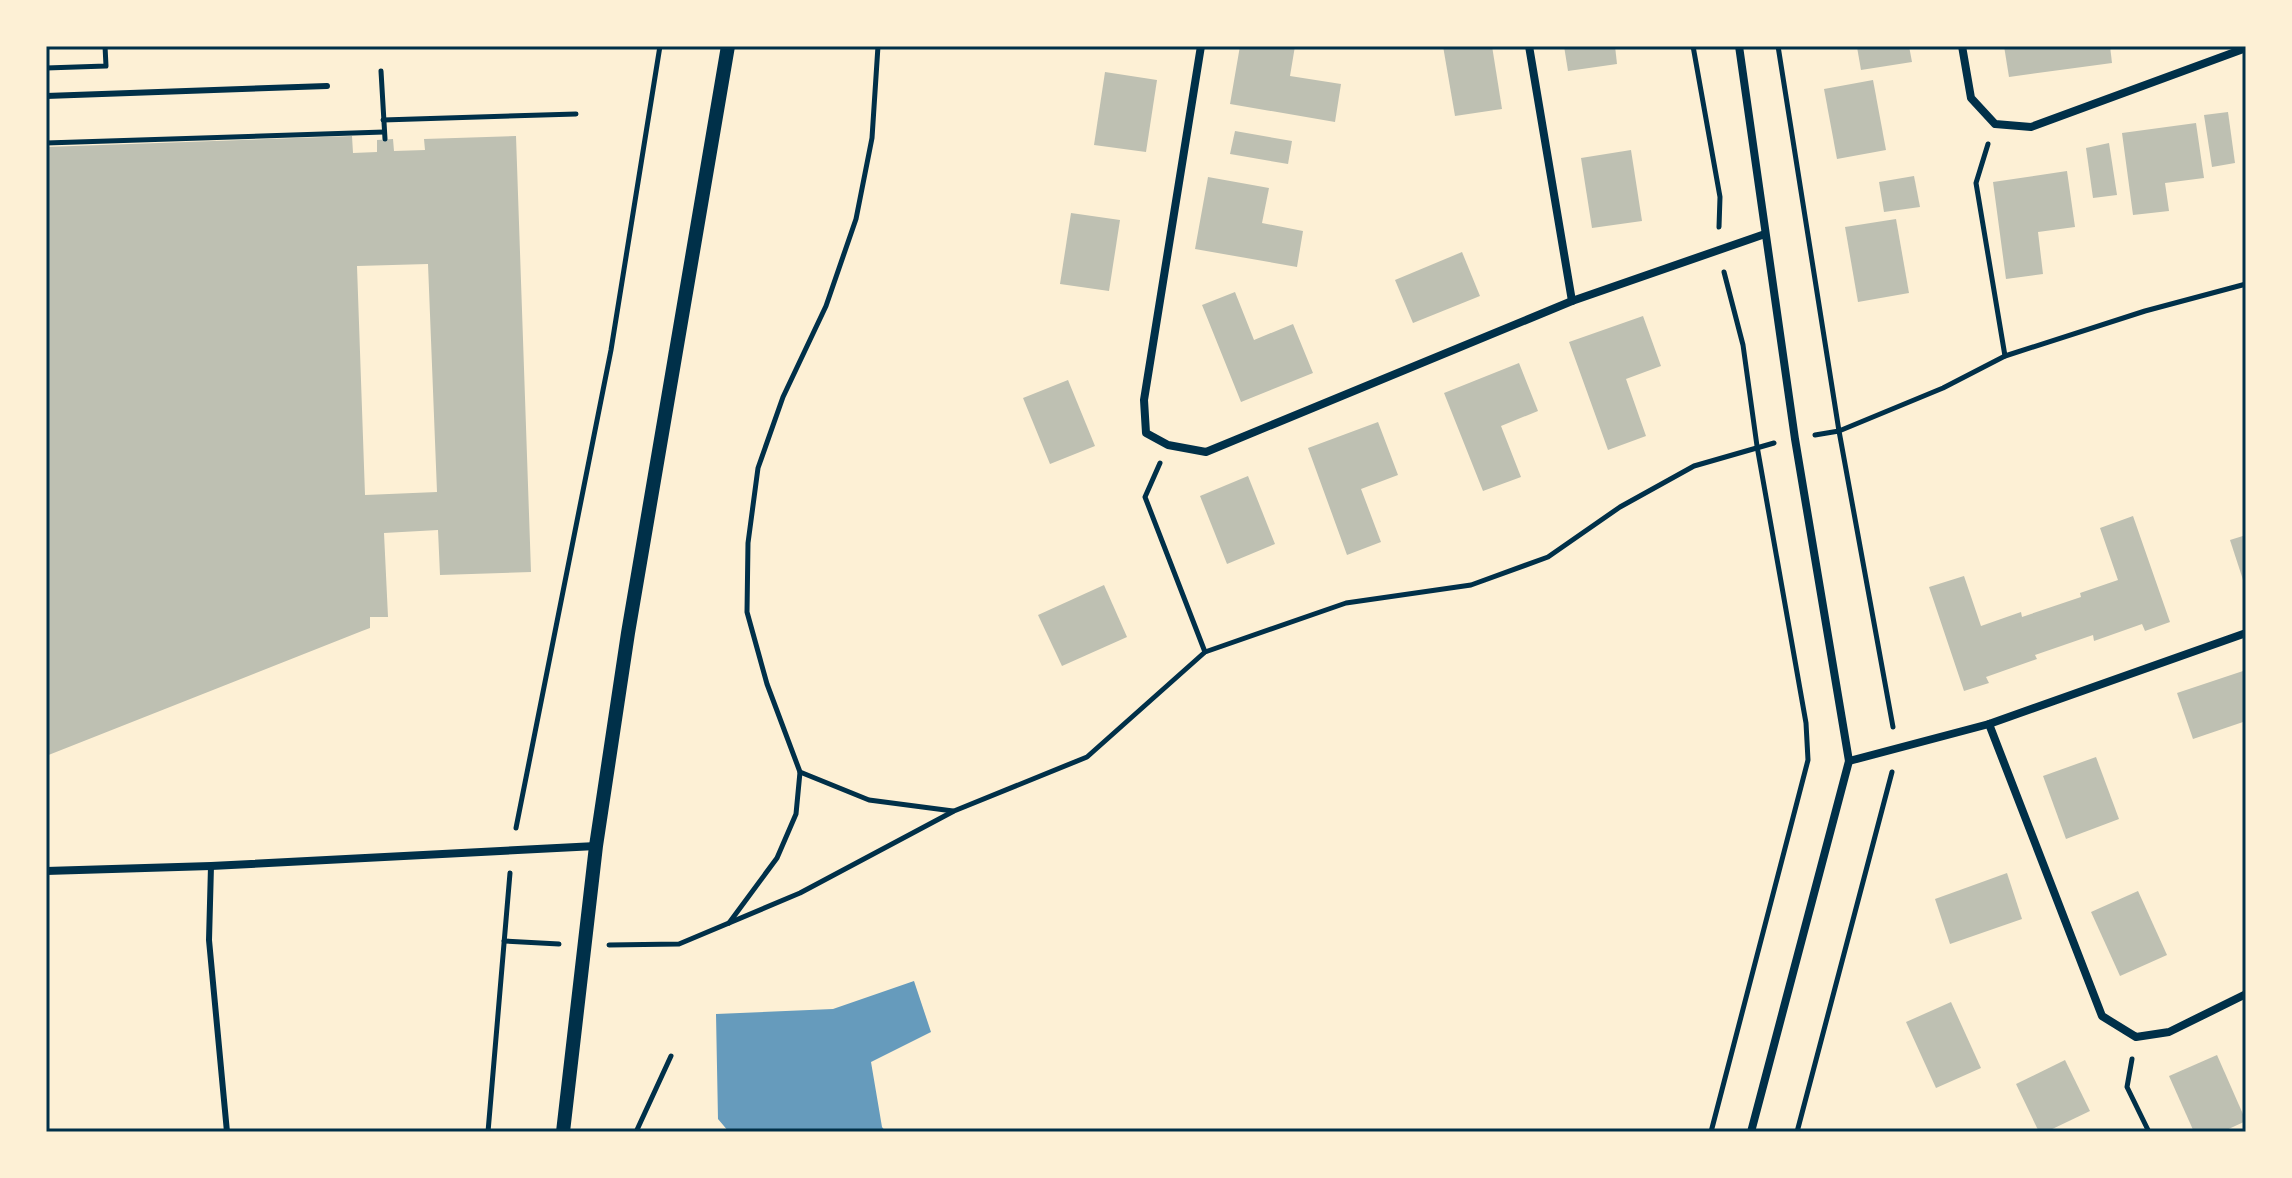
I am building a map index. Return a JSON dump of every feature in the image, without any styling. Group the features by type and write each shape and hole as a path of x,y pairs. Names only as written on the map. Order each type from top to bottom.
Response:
{"street":[{"path":"563,1132 596,846 628,633 728,46"},
{"path":"1201,46 1144,400 1146,433 1168,445 1206,452 1572,301 1765,234"},
{"path":"1529,46 1572,301"},
{"path":"1739,46 1795,439 1849,761 1751,1132"},
{"path":"1962,46 1971,98 1995,124 2031,127 2246,48"},
{"path":"1849,761 1989,724 2246,633"},
{"path":"1989,724 2102,1016 2136,1037 2169,1032 2246,994"},
{"path":"46,871 211,866 596,846"}],"lane":[{"path":"46,96 327,86"},
{"path":"211,866 209,940 227,1132"}],"path":[{"path":"46,68 106,66 105,46"},
{"path":"488,1132 512,850 611,350 660,46"},
{"path":"728,924 777,858 796,814 800,772 767,684 747,612 748,543 758,468 783,397 826,306 856,219 872,138 878,46"},
{"path":"1693,46 1720,197 1718,250 1743,345 1757,446 1806,723 1808,760 1711,1132"},
{"path":"46,143 384,136 381,71"},
{"path":"383,120 576,114"},
{"path":"1995,124 1976,183 2005,356"},
{"path":"504,941 584,945 679,944 800,893 954,811 1087,757 1205,652 1346,603 1471,585 1548,557 1620,507 1694,466 1757,446 1839,431 1943,388 2005,356 2145,311 2246,284"},
{"path":"1168,445 1145,497 1205,652"},
{"path":"800,772 869,800 954,811"},
{"path":"2136,1037 2127,1087 2149,1132"},
{"path":"636,1132 671,1056"}],"water":[{"path":"914,981 931,1032 871,1062 882,1127 886,1132 729,1132 718,1119 716,1014 833,1009"}],"building":[{"path":"1240,46 1295,46 1290,76 1341,84 1335,122 1230,104"},
{"path":"1443,46 1492,46 1502,109 1455,116"},
{"path":"1564,46 1615,46 1617,64 1568,71"},
{"path":"1909,46 1912,62 1861,70 1857,47"},
{"path":"2004,46 2110,46 2112,63 2009,77"},
{"path":"1105,72 1157,80 1146,152 1094,145"},
{"path":"1873,80 1886,150 1837,159 1824,89"},
{"path":"2228,112 2235,163 2212,167 2204,115"},
{"path":"2196,123 2204,178 2165,183 2169,211 2133,215 2122,133"},
{"path":"1235,131 1292,141 1288,164 1230,154"},
{"path":"352,136 353,153 377,152 377,140 393,139 394,151 425,150 424,139 516,136 531,572 440,575 438,530 384,533 388,617 370,617 370,628 46,756 46,147","holes":["428,264 437,492 365,495 357,266"]},
{"path":"2109,143 2117,195 2093,198 2086,148"},
{"path":"1631,150 1642,221 1592,228 1581,158"},
{"path":"2067,171 2075,227 2038,232 2043,274 2006,279 1993,182"},
{"path":"1914,176 1920,207 1884,212 1879,182"},
{"path":"1208,177 1269,188 1262,223 1303,231 1297,267 1195,249"},
{"path":"1071,213 1120,220 1109,291 1060,284"},
{"path":"1896,219 1909,293 1858,302 1845,227"},
{"path":"1462,252 1480,296 1413,323 1395,280"},
{"path":"1235,292 1254,340 1293,324 1313,373 1241,402 1202,305"},
{"path":"1643,316 1661,366 1626,379 1646,436 1608,450 1569,342"},
{"path":"1519,363 1538,411 1501,426 1521,477 1483,491 1444,393"},
{"path":"1068,380 1095,446 1050,464 1023,398"},
{"path":"1378,422 1398,475 1361,489 1381,542 1347,555 1308,448"},
{"path":"1248,476 1275,544 1227,564 1200,496"},
{"path":"2133,516 2170,622 2145,631 2142,624 2094,641 2093,635 2035,655 2037,659 1986,677 1989,683 1964,691 1929,587 1964,576 1981,626 2021,612 2022,617 2081,597 2080,593 2118,580 2100,528"},
{"path":"2246,535 2246,586 2245,586 2230,540"},
{"path":"1104,585 1127,637 1062,666 1038,615"},
{"path":"2246,670 2246,721 2193,739 2177,693"},
{"path":"2096,757 2119,819 2066,839 2043,776"},
{"path":"2007,873 2022,919 1950,944 1935,899"},
{"path":"2138,891 2167,955 2120,976 2091,912"},
{"path":"1951,1002 1981,1068 1936,1088 1906,1022"},
{"path":"2217,1055 2246,1121 2222,1132 2194,1132 2169,1076"},
{"path":"2065,1060 2090,1111 2046,1132 2039,1132 2016,1084"}]}
